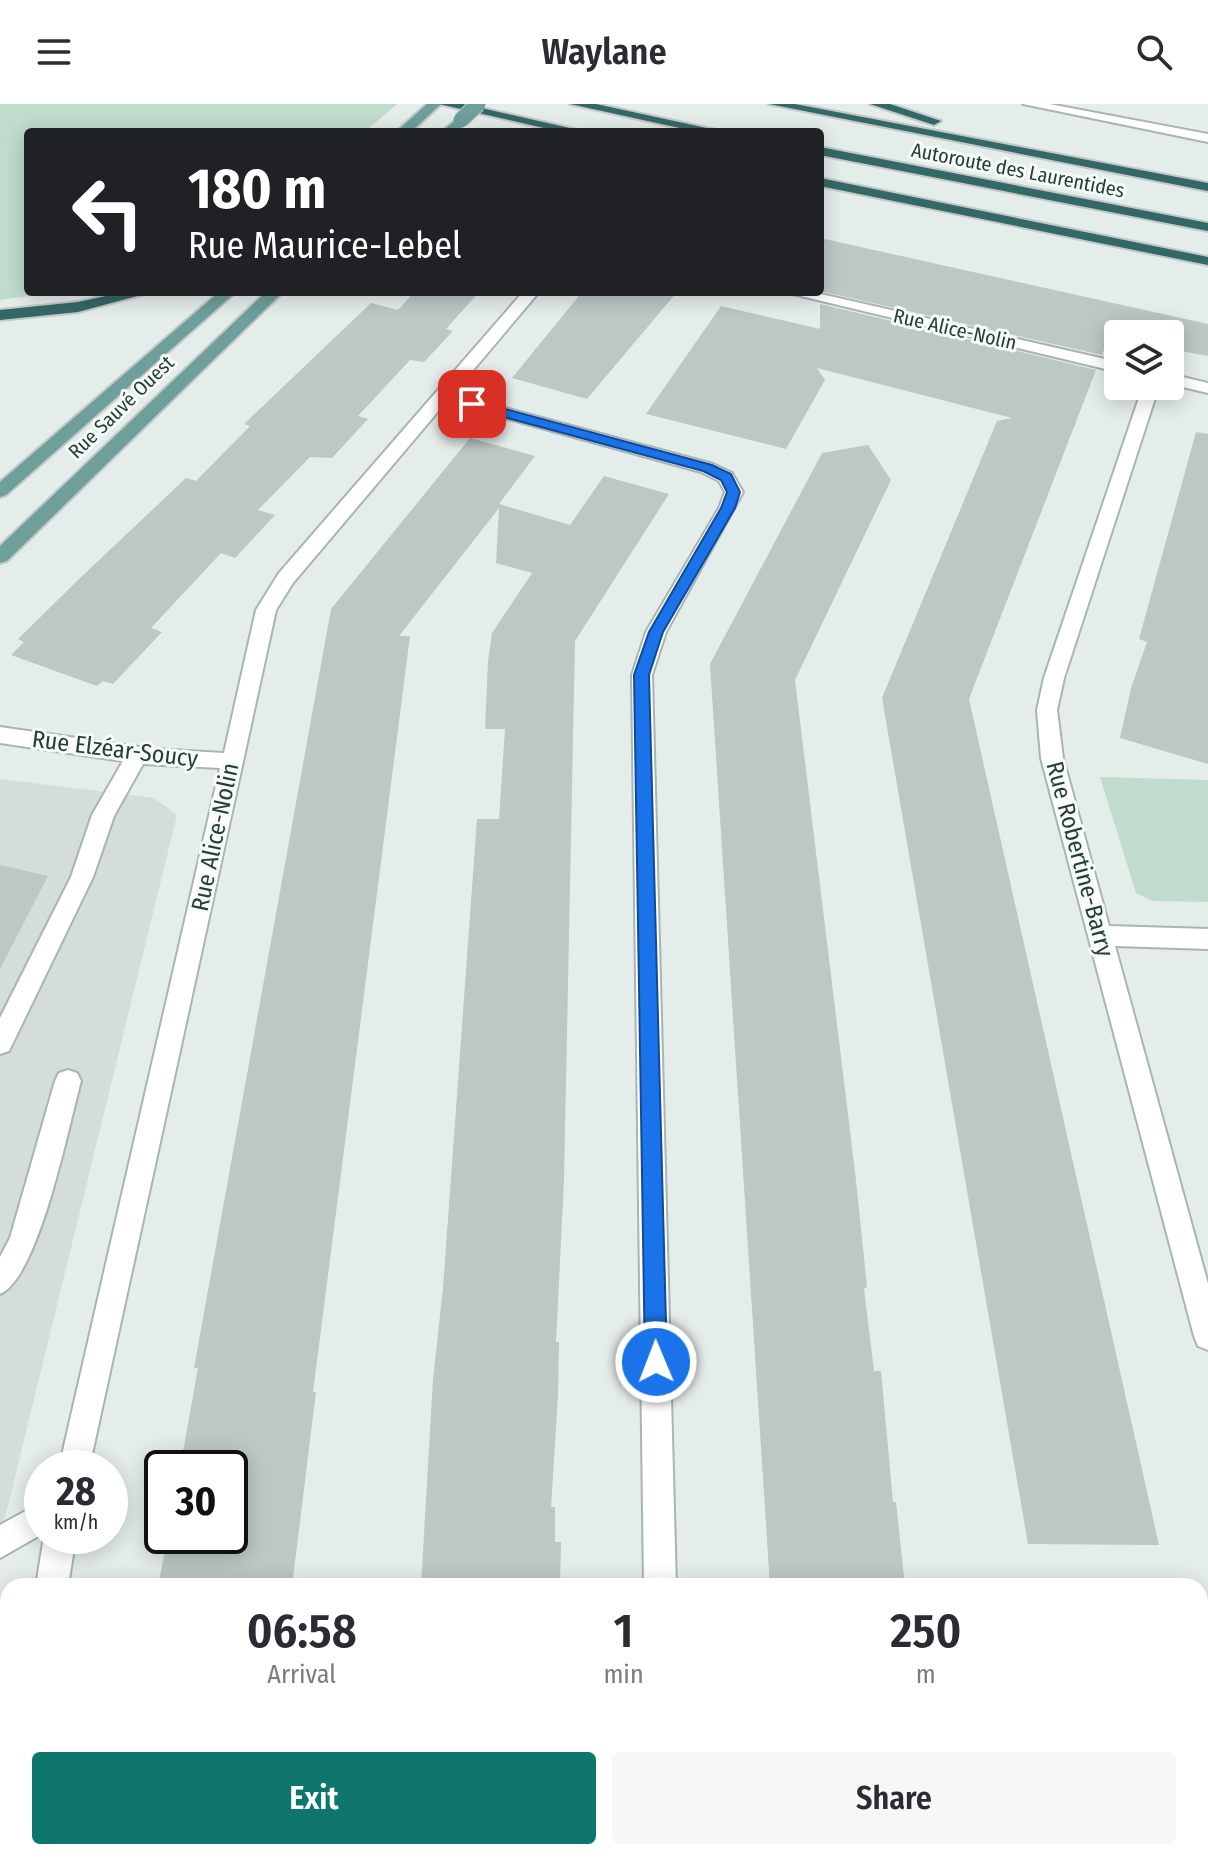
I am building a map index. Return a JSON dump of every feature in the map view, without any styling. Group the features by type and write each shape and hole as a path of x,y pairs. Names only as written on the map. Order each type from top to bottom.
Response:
{"highway":[{"path":"445,104 561,128"},
{"path":"576,104 698,128"},
{"name":"Autoroute des Laurentides","path":"775,104 1208,187"},
{"path":"876,104 1091,166"},
{"name":"Autoroute des Laurentides","path":"824,152 1208,227"},
{"path":"824,183 1208,261"},
{"path":"0,315 78,307 126,296"}],"main road":[{"path":"452,128 478,104"},
{"path":"408,128 430,108"},
{"name":"Rue Sauvé Ouest","path":"0,491 223,296"},
{"name":"Rue Sauvé Ouest","path":"0,557 271,296"}],"street":[{"path":"1029,104 1208,138"},
{"name":"Rue Alice-Nolin","path":"78,1450 263,622 278,588 528,296"},
{"name":"Rue Alice-Nolin","path":"809,296 1104,364"},
{"path":"1184,382 1208,388"},
{"path":"441,396 707,468 726,477 734,492 728,508 656,632 642,675 660,1578"},
{"name":"Rue Robertine-Barry","path":"1146,400 1054,678 1047,710 1052,758 1208,1336"},
{"name":"Rue Elzéar-Soucy","path":"0,735 137,755 231,761"},
{"path":"0,1043 82,877 103,815 137,755"},
{"path":"1102,936 1208,939"},
{"path":"0,1280 16,1258 24,1238 68,1081"},
{"path":"0,1542 24,1528"},
{"path":"53,1578 57,1554"}],"shaded area":[{"path":"0,779 154,798 177,815 0,1538"}],"green space":[{"path":"0,104 397,104 369,128 24,128 24,296 30,296 0,300"},
{"path":"1100,777 1208,780 1208,902 1152,901 1136,893"}],"building":[{"path":"824,239 1208,324 1208,356 1184,352 1184,320 1104,320 1102,355 824,292"},
{"path":"410,296 475,296 446,329 453,331 424,362 410,360 358,416 368,419 332,458 310,457 258,510 275,515 235,558 221,553 151,628 162,632 113,684 103,681 97,686 11,655 24,642 18,639 78,580 186,478 196,481 250,426 244,424 371,303 398,310"},
{"path":"579,296 674,296 587,399 512,378"},
{"path":"820,304 1096,370 969,699 1159,1545 1028,1544 882,698 997,421 1012,418 817,368 825,380 786,449 646,414 721,306 820,329"},
{"path":"1196,432 1208,434 1208,764 1120,738 1131,688 1147,642 1139,639"},
{"path":"470,438 535,456 499,504 570,525 604,476 669,494 575,641 564,1180 556,1342 559,1342 558,1395 551,1507 555,1507 555,1542 561,1542 560,1578 421,1578 433,1380 443,1288 477,819 499,819 505,729 485,729 488,661 492,633 532,573 496,563 499,508 399,636 410,636 313,1392 316,1392 293,1578 160,1578 164,1554 248,1554 248,1450 183,1450 198,1368 194,1368 331,609"},
{"path":"868,445 891,480 795,680 856,1180 867,1287 864,1289 874,1371 881,1371 893,1502 896,1502 904,1578 769,1578 710,664 822,453"},
{"path":"0,865 48,876 0,969"}],"route":[{"path":"472,404 707,468 726,477 734,492 728,508 656,632 642,675 656,1362"}]}
